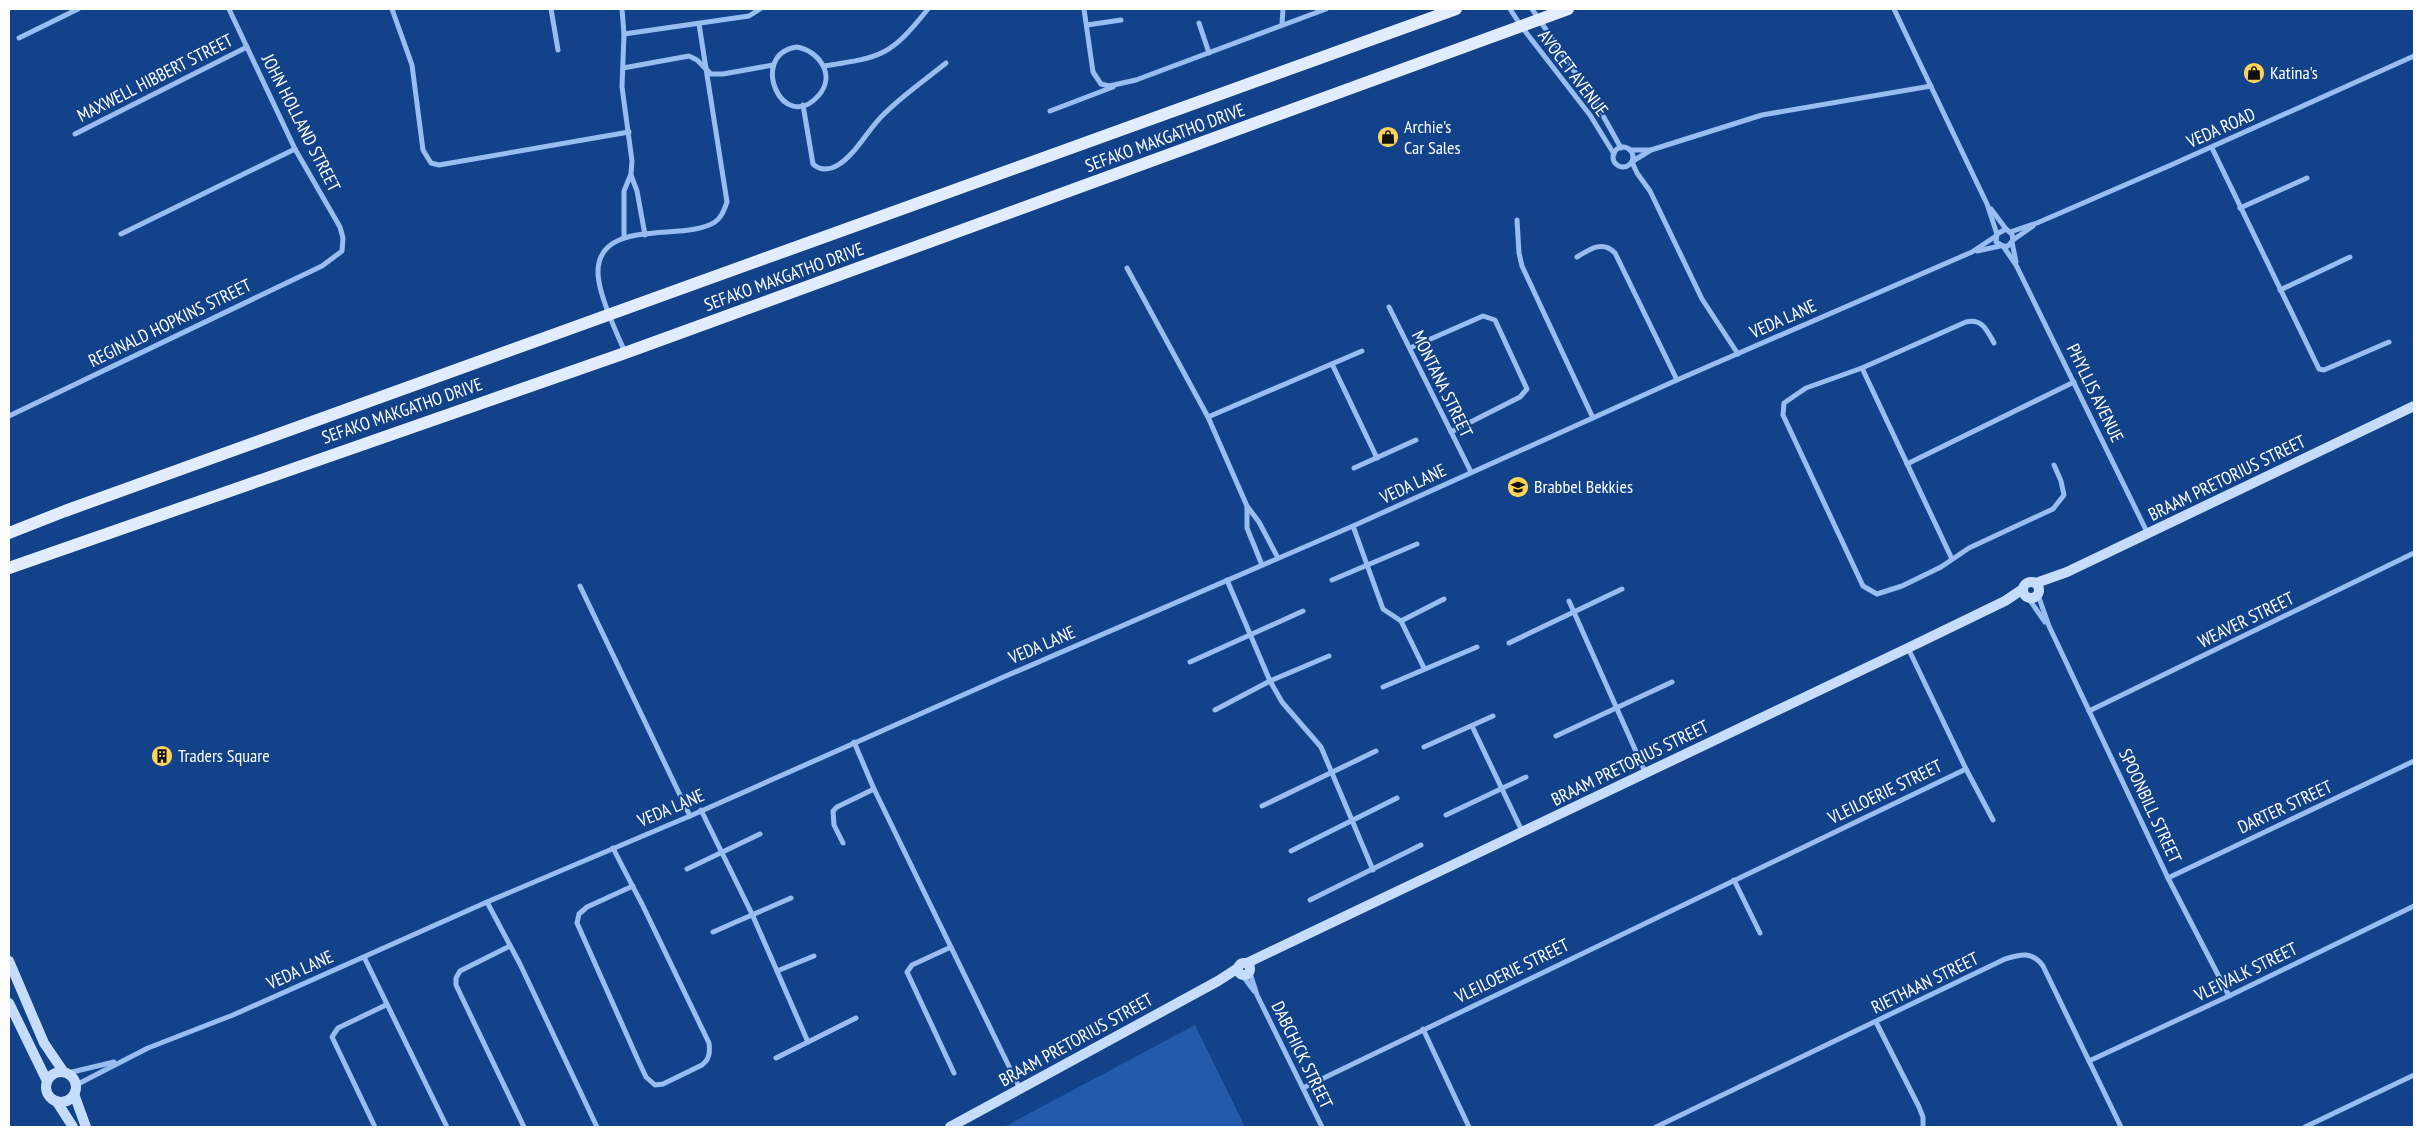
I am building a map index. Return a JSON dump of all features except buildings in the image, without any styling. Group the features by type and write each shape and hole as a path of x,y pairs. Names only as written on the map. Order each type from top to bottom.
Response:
{"main road":[{"name":"SEFAKO MAKGATHO DRIVE","path":"9,568 625,353 1521,26 1535,14 1568,9"},
{"name":"SEFAKO MAKGATHO DRIVE","path":"9,533 65,511 609,316 1451,10"}],"street":[{"path":"19,38 78,9"},
{"name":"JOHN HOLLAND STREET","path":"229,9 295,149 340,227 343,238 342,251"},
{"path":"392,9 412,65 423,150 431,163 439,165 629,132"},
{"path":"552,9 558,50"},
{"path":"622,9 624,34 622,86 629,132 631,174 637,191 645,235"},
{"path":"624,34 749,16 760,9"},
{"path":"824,66 865,60 891,50 928,9"},
{"path":"1084,9 1093,72 1096,79 1104,86 1118,85"},
{"path":"1282,24 1283,9"},
{"path":"1302,9 1309,14"},
{"path":"1050,111 1326,9"},
{"name":"AVOCET AVENUE","path":"1510,9 1590,115 1614,154"},
{"path":"1894,9 1987,204 1996,235 1996,242 2002,246"},
{"name":"AVOCET AVENUE","path":"1535,14 1596,103 1621,148"},
{"path":"1086,25 1121,20"},
{"path":"1199,23 1209,53"},
{"path":"625,353 609,316 598,275 598,268 609,246 624,237 708,225 714,222 724,210 726,202 726,190 699,24"},
{"name":"MAXWELL HIBBERT STREET","path":"75,134 247,47"},
{"path":"797,47 814,52 824,66 825,84 822,92 816,99 803,105 797,106 782,101 772,72 773,65 776,58 788,48 797,47"},
{"path":"623,68 689,56 697,60 711,74 723,74 773,65"},
{"name":"VEDA ROAD","path":"2008,231 2037,223 2212,148 2414,56"},
{"path":"803,105 813,164 818,168 828,169 843,162 882,115 907,92 946,63"},
{"path":"1623,168 1651,150 1762,115 1931,86"},
{"path":"1637,173 1616,164 1612,158 1614,154 1621,148 1651,150"},
{"path":"2212,148 2320,370 2324,370 2389,342"},
{"path":"121,234 295,149"},
{"path":"1630,150 1633,154 1632,162 1637,173 1650,190 1702,299 1738,354"},
{"path":"624,237 624,191 631,174"},
{"path":"2240,208 2307,178"},
{"path":"1972,252 2008,246 2012,241 2008,231 1987,204"},
{"path":"1517,220 1519,253 1522,266 1593,418"},
{"name":"VEDA ROAD","path":"2012,241 2037,223"},
{"path":"1972,252 1996,235 2008,231"},
{"name":"PHYLLIS AVENUE","path":"2012,241 2016,265"},
{"path":"1577,257 1599,246 1605,246 1615,253 1677,380"},
{"name":"PHYLLIS AVENUE","path":"2002,246 2016,265 2148,534"},
{"name":"REGINALD HOPKINS STREET","path":"9,416 322,266 342,251"},
{"name":"VEDA LANE","path":"121,1060 233,1015 486,902 690,816 854,742 1353,526 1677,380 1972,252"},
{"path":"2280,290 2350,257"},
{"path":"1127,268 1208,416 1247,506 1259,522 1278,558"},
{"name":"MONTANA STREET","path":"1389,307 1471,472"},
{"path":"1410,348 1483,316 1495,320 1527,389 1520,397 1451,432"},
{"path":"1994,343 1982,323 1974,320 1862,368 1806,388 1787,400 1782,407 1782,415 1861,583 1870,592 1884,593 1933,570 2059,504 2064,495 2064,489 2054,465"},
{"path":"1208,416 1362,351"},
{"path":"1332,364 1377,458"},
{"path":"1862,368 1952,559"},
{"path":"1907,464 2074,382"},
{"name":"BRAAM PRETORIUS STREET","path":"950,1127 1218,982 1245,971 1269,955 2005,601 2032,592 2052,579 2414,406"},
{"path":"1354,468 1416,440"},
{"path":"1247,506 1247,528 1262,565"},
{"path":"1353,526 1383,609 1401,621 1424,668"},
{"path":"1332,580 1417,544"},
{"name":"WEAVER STREET","path":"2089,711 2414,553"},
{"path":"1226,580 1270,682 1282,702 1316,740 1373,870"},
{"path":"580,586 690,816"},
{"path":"1509,643 1622,589"},
{"name":"SPOONBILL STREET","path":"2032,592 2049,626"},
{"name":"SPOONBILL STREET","path":"2032,592 2168,878 2229,996"},
{"path":"1401,621 1444,599"},
{"path":"1568,601 1618,708 1646,774"},
{"path":"1190,662 1303,611"},
{"path":"1383,687 1477,647"},
{"name":"VLEILOERIE STREET","path":"1908,648 1992,820"},
{"path":"1215,710 1270,682 1329,656"},
{"path":"1556,736 1672,682"},
{"path":"1424,747 1493,716"},
{"path":"1472,726 1523,833"},
{"path":"854,742 874,789 1020,1089"},
{"path":"1262,806 1376,751"},
{"name":"DARTER STREET","path":"2168,878 2414,761"},
{"name":"VLEILOERIE STREET","path":"1303,1088 1966,769"},
{"path":"1446,815 1526,777"},
{"path":"843,843 834,825 833,811 837,807 874,789"},
{"path":"1291,851 1397,798"},
{"path":"701,810 752,914 808,1042"},
{"path":"687,869 760,834"},
{"path":"1310,900 1421,845"},
{"path":"613,848 633,886 709,1043 710,1050 706,1062 663,1084 651,1084 638,1060 577,923 579,914 587,907 633,886"},
{"path":"1734,880 1760,933"},
{"path":"713,932 791,898"},
{"path":"486,902 510,946 597,1127"},
{"name":"VLEIVALK STREET","path":"2088,1061 2229,996 2414,906"},
{"path":"510,946 460,971 456,978 456,985 524,1127"},
{"path":"952,947 912,965 907,972 954,1073"},
{"name":"RIETHAAN STREET","path":"1656,1127 2005,959 2022,953 2037,958 2043,966 2121,1127"},
{"path":"777,971 814,956"},
{"path":"364,957 447,1127"},
{"path":"9,961 44,1043 65,1072 74,1078 75,1089 86,1127"},
{"name":"DABCHICK STREET","path":"1245,971 1322,1127"},
{"path":"9,1003 46,1081 47,1094 57,1102 73,1127"},
{"path":"374,1127 332,1042 332,1037 338,1028 386,1005"},
{"path":"776,1058 856,1018"},
{"path":"1876,1022 1919,1107 1922,1116 1922,1127"},
{"path":"1423,1029 1469,1127"},
{"path":"46,1081 53,1073 121,1060"},
{"path":"57,1102 67,1101 75,1089 121,1060"},
{"path":"2305,1127 2414,1075"}],"shaded area":[{"path":"1195,1025 1245,1127 1004,1127"}],"place":[{"name":"Katina's","path":"2254,73"},
{"name":"Archie's Car Sales","path":"1388,137"},
{"name":"Brabbel Bekkies","path":"1518,487"},
{"name":"Traders Square","path":"162,756"}]}
